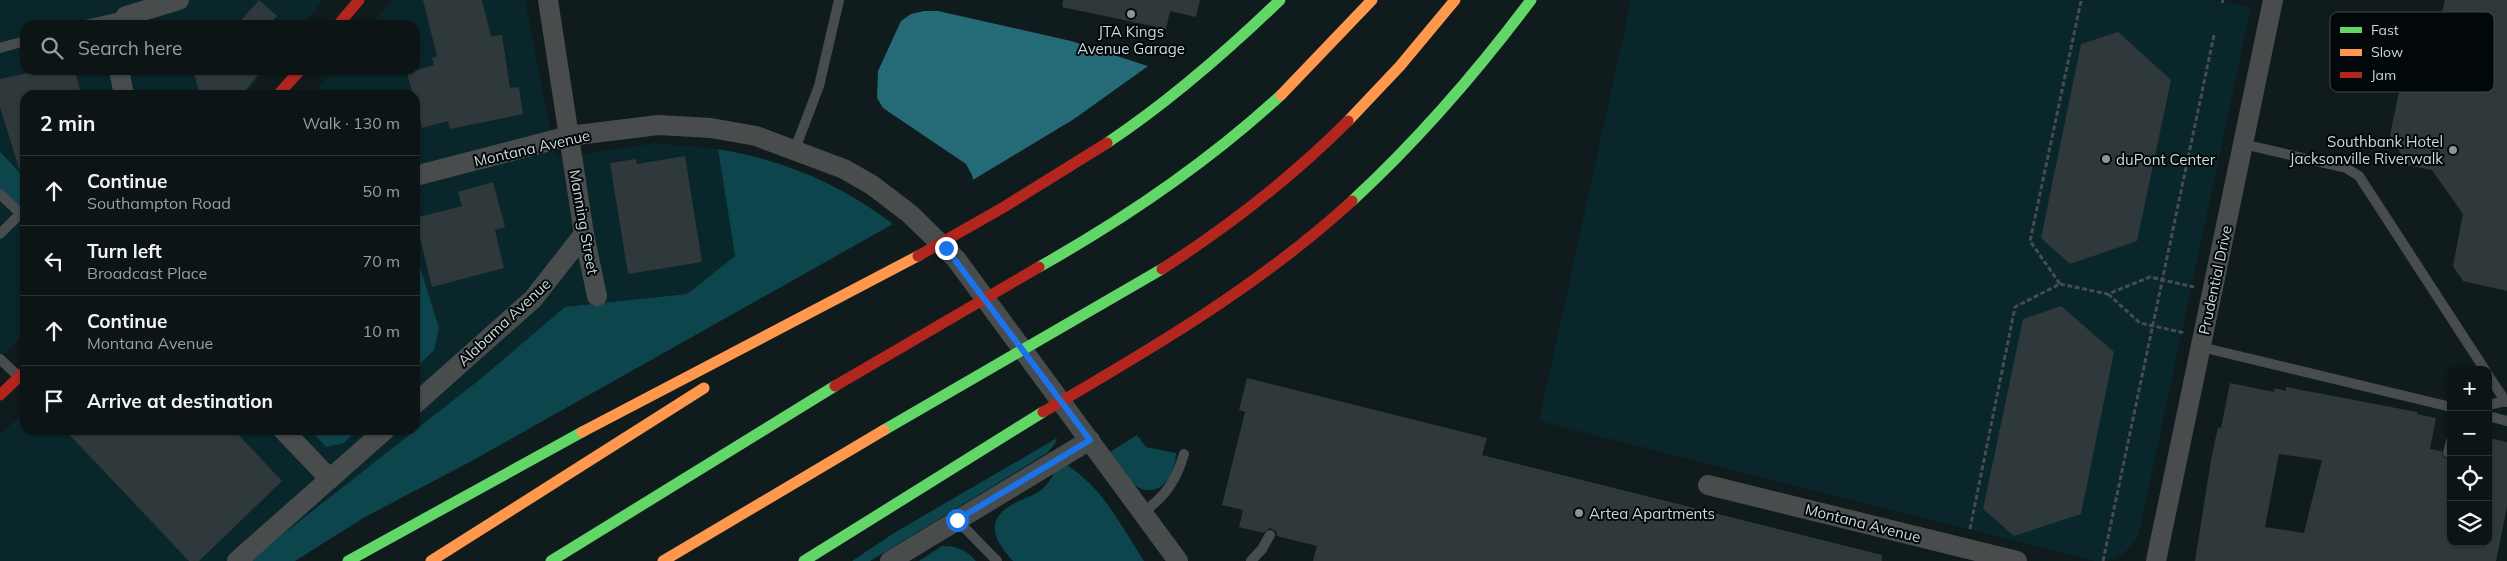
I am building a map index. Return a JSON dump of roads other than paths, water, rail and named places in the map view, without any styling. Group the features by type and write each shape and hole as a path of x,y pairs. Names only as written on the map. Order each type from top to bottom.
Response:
{"main road":[{"path":"342,20 359,0"},
{"path":"348,561 449,503 876,279 1000,210 1088,157 1207,69 1280,0"},
{"path":"551,561 947,319 1086,241 1191,170 1247,125 1281,94 1327,50 1372,0"},
{"path":"663,561 783,486 1150,277 1240,215 1296,169 1347,121 1400,67 1455,0"},
{"path":"804,561 1199,318 1262,274 1315,232 1364,189 1442,111 1490,54 1531,0"},
{"path":"282,90 296,75"},
{"path":"758,354 876,279"},
{"path":"0,395 20,376"},
{"path":"431,561 716,380"}],"street":[{"path":"127,20 179,0"},
{"name":"Manning Street","path":"548,0 584,234 597,296"},
{"name":"Prudential Drive","path":"2156,561 2273,0"},
{"path":"120,75 123,90"},
{"name":"Montana Avenue","path":"420,175 569,136 658,125 692,127 756,136 796,149 844,169 885,195 935,236 966,271 1178,561"},
{"name":"Alabama Avenue","path":"420,400 533,299 584,234"},
{"path":"288,435 330,479"},
{"path":"237,561 379,435"},
{"path":"890,561 1090,440"},
{"name":"Montana Avenue","path":"1708,485 1984,557 2017,561"}],"lane":[{"path":"796,149 819,86 839,0"},
{"path":"0,48 20,42"},
{"path":"2243,144 2346,168 2360,176 2482,366"},
{"path":"0,194 20,213"},
{"path":"0,234 20,218"},
{"path":"2202,342 2447,406"},
{"path":"0,359 20,373"},
{"path":"2492,381 2506,402 2492,404"},
{"path":"2492,417 2507,422"},
{"path":"1142,513 1155,504 1171,487 1184,454"},
{"path":"957,520 997,561"},
{"path":"1251,561 1262,549 1270,534 1264,561"}],"place":[{"name":"JTA Kings Avenue Garage","path":"1131,14"},
{"name":"Southbank Hotel Jacksonville Riverwalk","path":"2453,150"},
{"name":"duPont Center","path":"2106,159"},
{"name":"Artea Apartments","path":"1579,513"}]}
